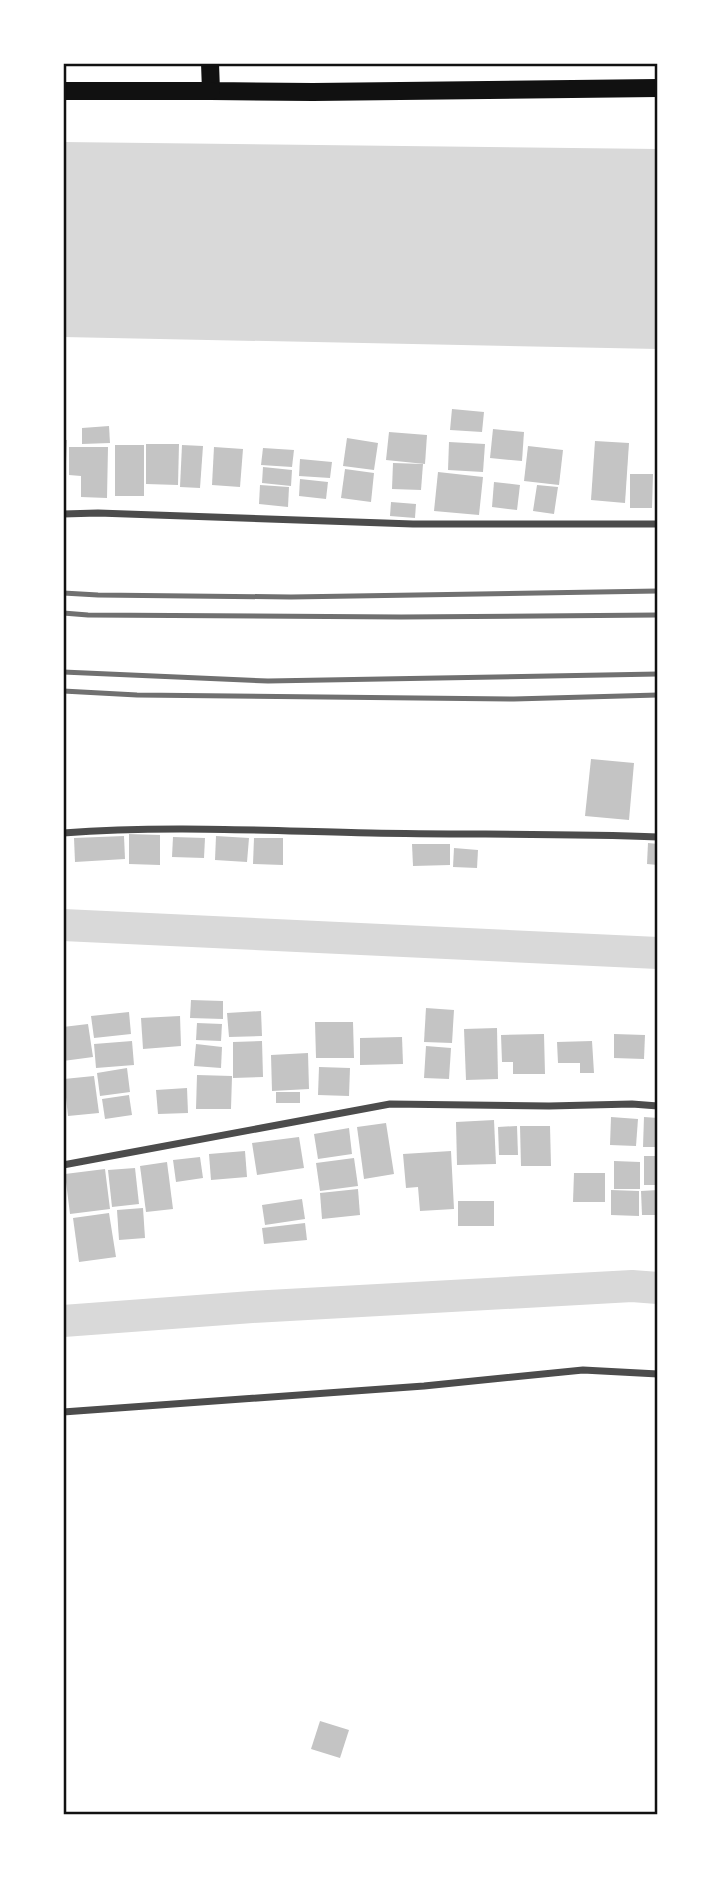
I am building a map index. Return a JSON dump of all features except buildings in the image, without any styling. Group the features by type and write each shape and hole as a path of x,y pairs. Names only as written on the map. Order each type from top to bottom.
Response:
{"main road":[{"path":"210,63 211,91"},
{"path":"63,91 313,92 658,88"}],"street":[{"path":"63,514 413,524 658,524"},
{"path":"63,833 163,830 658,837"},
{"path":"63,1165 390,1104 658,1106"},
{"path":"63,1412 424,1386 583,1370 658,1374"}],"shaded area":[{"path":"63,142 658,149 658,349 63,337"}],"waterway":[{"path":"63,925 658,953"},
{"path":"63,1321 252,1307 632,1286 658,1288"}],"railway":[{"path":"63,593 291,597 658,591"},
{"path":"63,613 401,617 658,615"},
{"path":"63,672 268,681 658,674"},
{"path":"63,691 137,695 514,699 658,695"}]}
